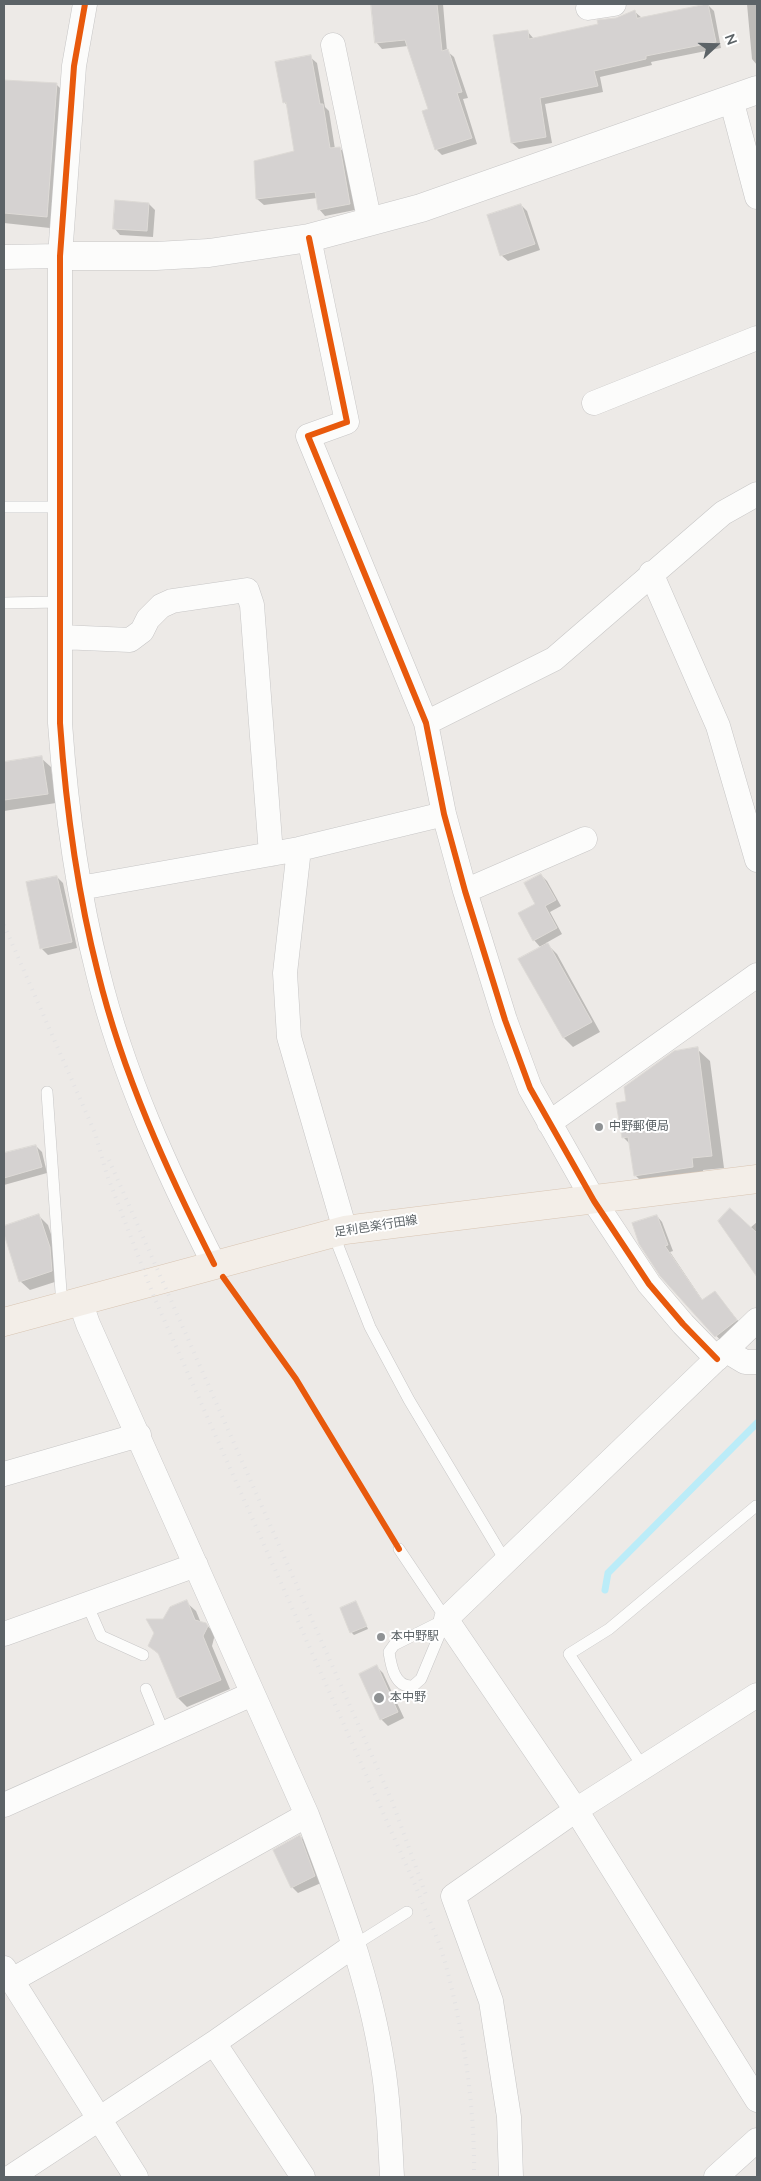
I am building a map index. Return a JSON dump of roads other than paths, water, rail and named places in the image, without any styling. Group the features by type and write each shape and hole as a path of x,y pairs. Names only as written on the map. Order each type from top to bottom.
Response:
{"main road":[{"name":"足利邑楽行田線","path":"4,1322 214,1264 339,1232 447,1216 594,1201 757,1179"}],"street":[{"path":"85,4 74,66 60,256 60,724 65,788 80,888 98,974 135,1091 157,1144 214,1264"},
{"path":"588,8 614,4"},
{"path":"333,45 370,223"},
{"path":"4,257 156,256 209,253 309,238 370,223 430,204 757,90"},
{"path":"732,99 757,197"},
{"path":"309,238 347,422 308,436 426,723 444,814 465,891 520,1063 530,1088 594,1201 649,1284 683,1324 721,1355 745,1362 757,1362"},
{"path":"594,402 757,338"},
{"path":"426,723 554,659 651,573 723,513 757,494"},
{"path":"651,573 718,726 757,860"},
{"path":"60,637 130,640 142,631 148,619 161,606 172,601 247,590 252,605 271,854"},
{"path":"80,888 299,849 444,814"},
{"path":"465,891 585,839"},
{"path":"299,849 285,973 289,1036 339,1232"},
{"path":"549,1123 757,975"},
{"path":"71,1303 85,1316 307,1815 336,1889 361,1970 383,2066 392,2177"},
{"path":"757,1320 446,1619 576,1810 757,2100"},
{"path":"4,1474 138,1435"},
{"path":"4,1634 196,1565"},
{"path":"4,1805 252,1694"},
{"path":"511,2177 509,2117 491,2001 453,1896 576,1810 757,1695"},
{"path":"136,2177 8,1974 307,1815"},
{"path":"10,2177 214,2043 353,1946"},
{"path":"214,2043 303,2177"},
{"path":"716,2177 757,2140"}],"lane":[{"path":"4,507 61,507"},
{"path":"4,602 60,602"},
{"path":"47,1092 71,1303"},
{"path":"339,1232 370,1327 409,1400 506,1562"},
{"path":"643,1768 570,1654 609,1628 756,1506"},
{"path":"400,1549 446,1619"},
{"path":"88,1604 102,1636 143,1655"},
{"path":"446,1619 421,1679 413,1686 402,1684 396,1678 389,1652 394,1646 446,1619"},
{"path":"146,1689 164,1733"},
{"path":"353,1946 407,1912"}],"waterway":[{"path":"605,1590 608,1573 757,1423"}],"railway":[{"path":"4,925 95,1133 107,1175 154,1297 436,1936 452,1991 463,2044 473,2124 474,2177"},
{"path":"109,1160 392,1801 426,1895"}],"place":[{"name":"中野郵便局","path":"599,1127"},
{"name":"本中野駅","path":"381,1637"},
{"name":"本中野","path":"379,1698"}]}
